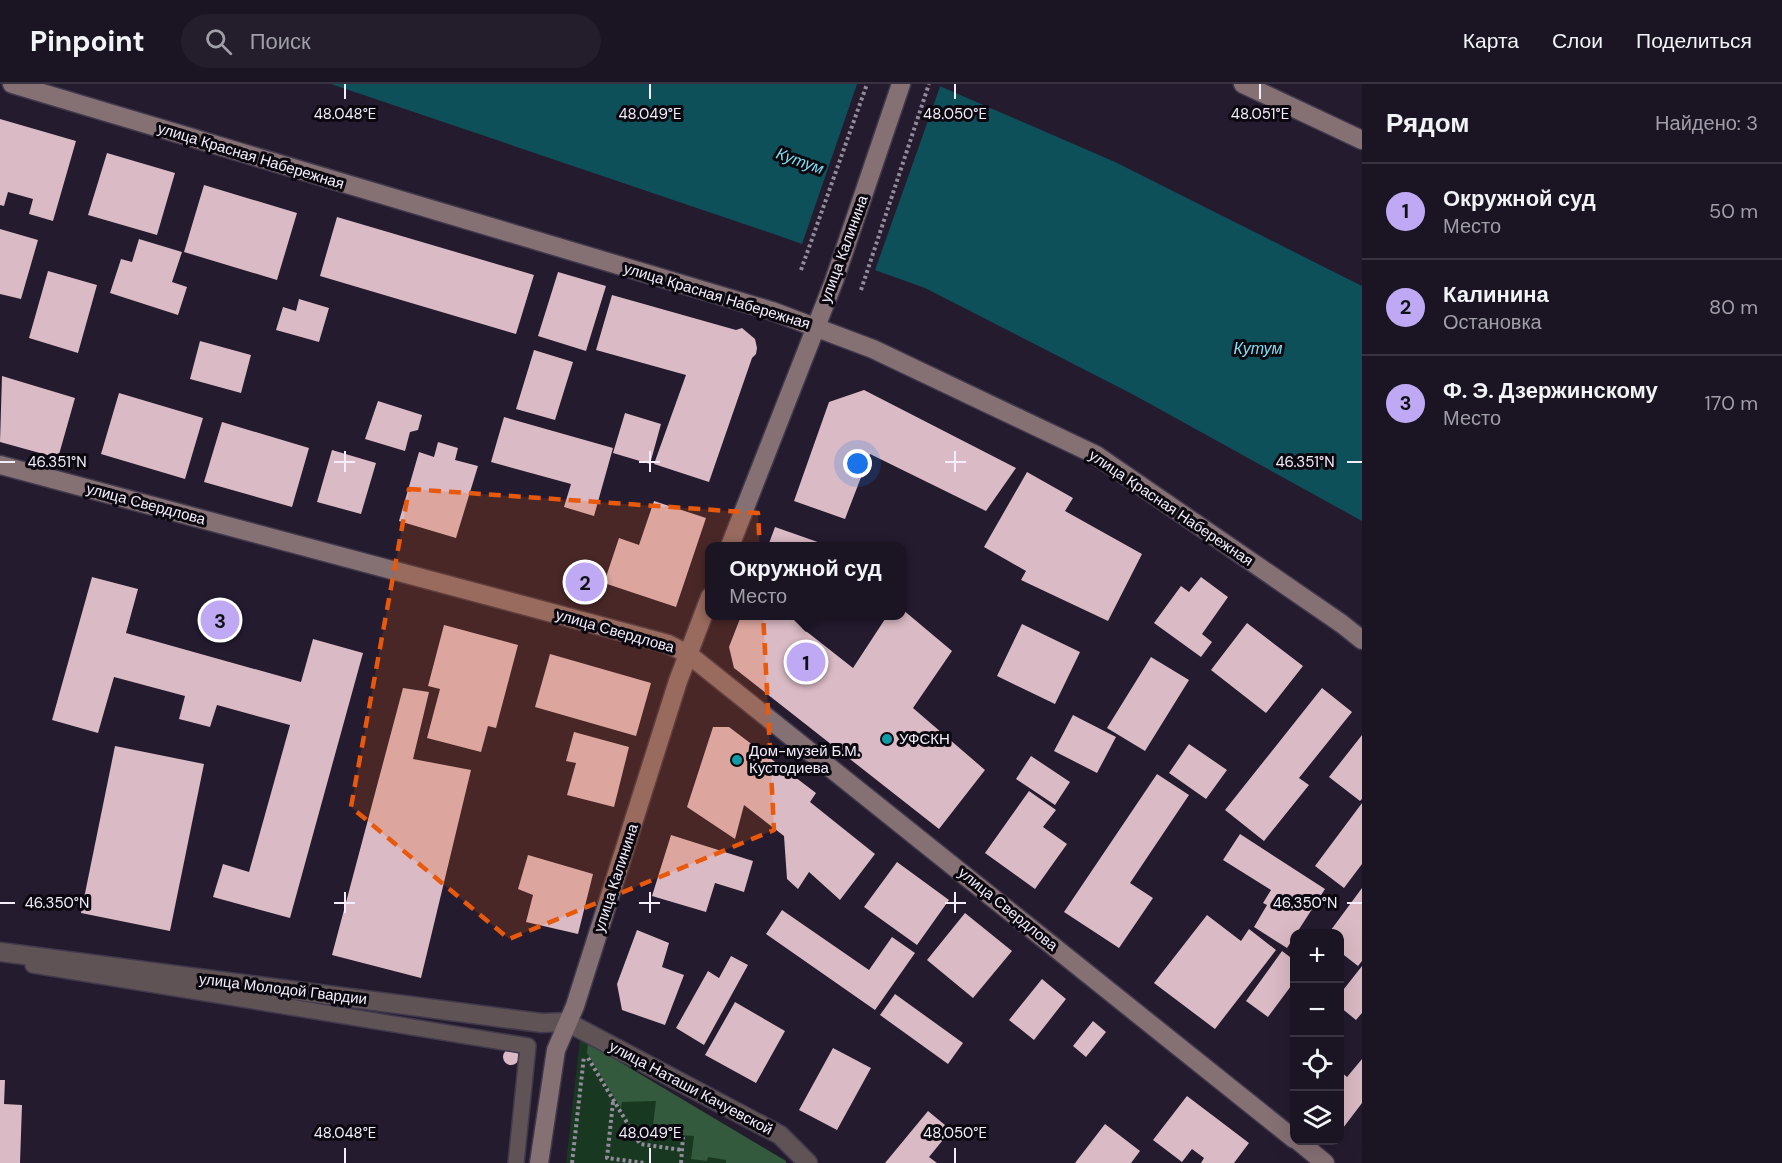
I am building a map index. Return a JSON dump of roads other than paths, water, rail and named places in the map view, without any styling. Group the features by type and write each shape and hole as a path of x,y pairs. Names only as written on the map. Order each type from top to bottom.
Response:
{"street":[{"name":"улица Красная Набережная","path":"12,84 772,311 873,349 1096,455 1362,640"},
{"name":"улица Калинина","path":"732,542 834,281 901,84"},
{"path":"1243,84 1362,140"},
{"name":"улица Свердлова","path":"0,465 668,644 688,654 1290,1135"},
{"name":"улица Калинина","path":"539,1163 556,1050 575,1006 688,654 705,610"},
{"name":"улица Молодой Гвардии","path":"0,952 542,1023 567,1022"},
{"name":"улица Наташи Качуевской","path":"567,1022 780,1135 808,1163"},
{"name":"улица Свердлова","path":"1302,1145 1325,1163"}],"lane":[{"path":"0,959 528,1046 516,1163"}],"water":[{"name":"Кутум","path":"331,84 935,84 1115,162 1362,286 1362,521 1134,395 925,288 771,233"}],"place":[{"name":"Калинина","path":"585,582"},
{"name":"Ф. Э. Дзержинскому","path":"220,620"},
{"name":"Окружной суд","path":"806,662"},
{"name":"УФСКН","path":"887,739"},
{"name":"Дом-музей Б.М. Кустодиева","path":"737,760"}]}
